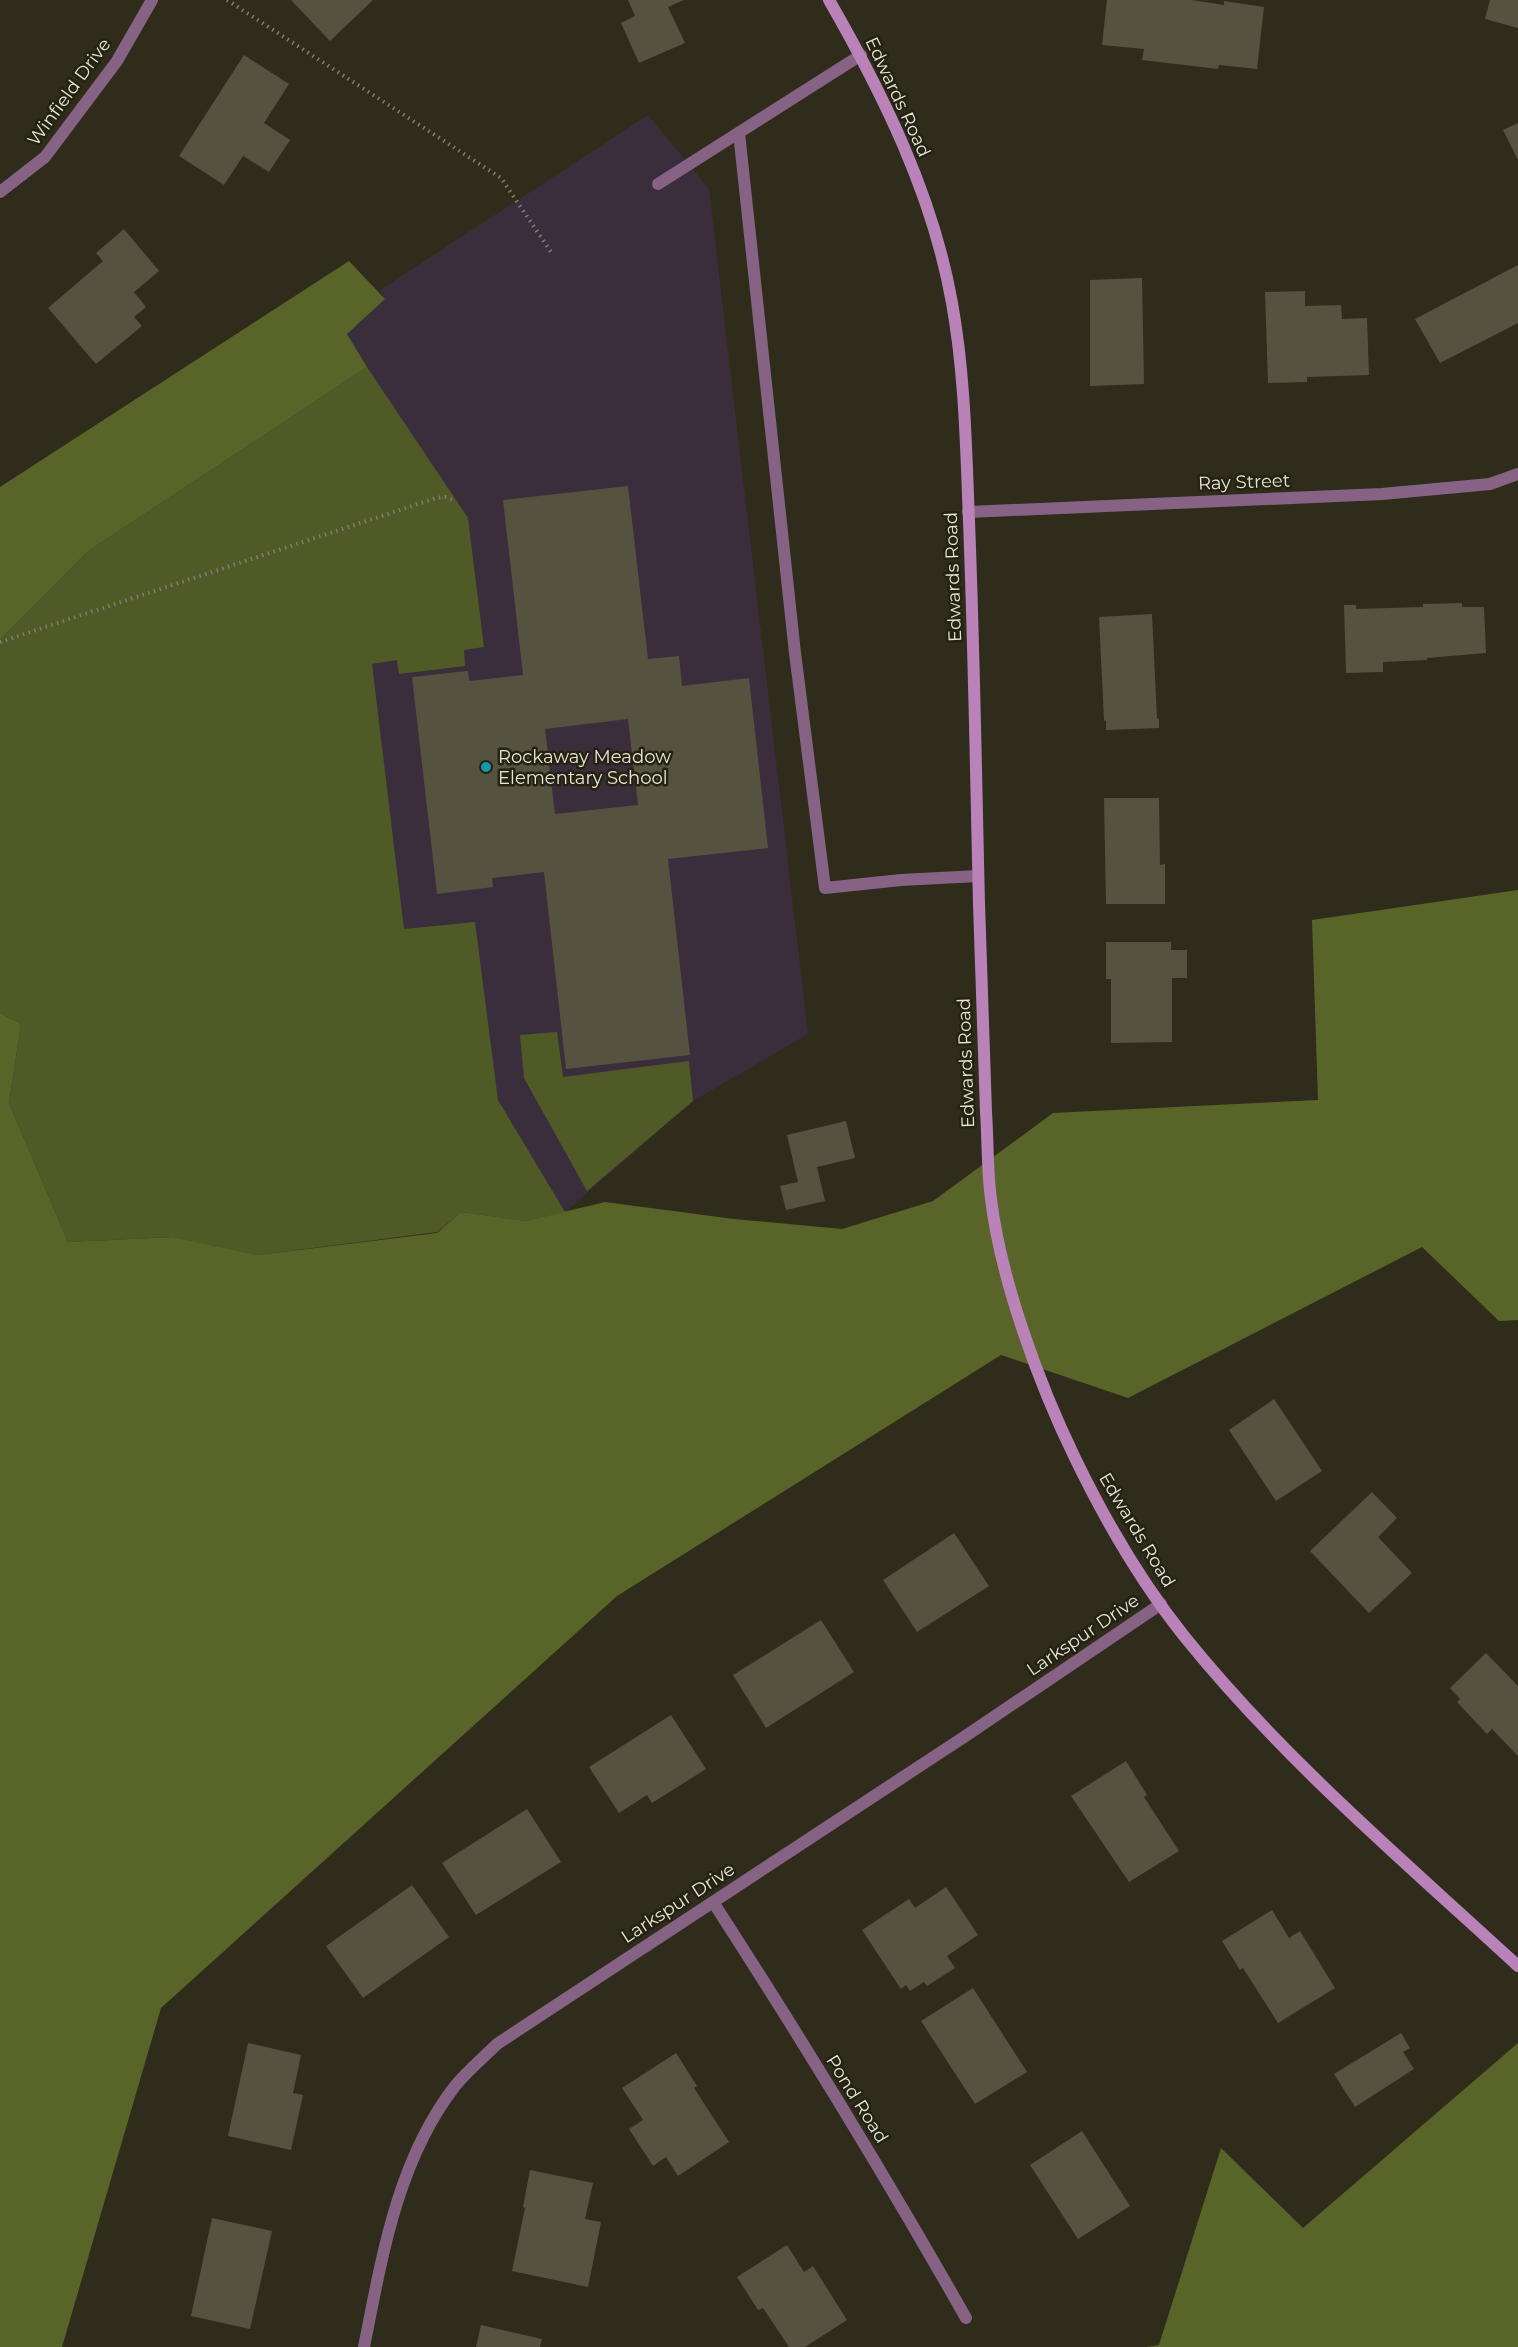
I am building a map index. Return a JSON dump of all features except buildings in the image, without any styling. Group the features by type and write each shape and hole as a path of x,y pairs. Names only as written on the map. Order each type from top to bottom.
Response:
{"street":[{"name":"Winfield Drive","path":"0,192 45,158 117,61 152,0"},
{"name":"Edwards Road","path":"829,0 861,56 905,150 932,223 952,299 963,377 982,1037 990,1197 1002,1260 1034,1360 1074,1456 1114,1532 1182,1634 1242,1704 1309,1773 1518,1966"},
{"path":"658,184 861,56"},
{"path":"739,133 795,653 825,888 978,876"},
{"name":"Ray Street","path":"968,512 1382,494 1490,484 1518,474"},
{"name":"Larkspur Drive","path":"364,2347 385,2242 403,2181 426,2128 456,2085 497,2044 967,1736 1161,1604"},
{"name":"Pond Road","path":"712,1902 767,1986 910,2219 966,2318"}],"path":[{"path":"227,0 501,178 551,252"},
{"path":"0,642 436,498 445,497 453,500"}],"shaded area":[{"path":"648,115 709,189 808,1034 693,1101 565,1212 526,1221 258,1255 172,1237 68,1242 9,1103 21,1024 0,1013 0,640 87,552 367,367 347,334 384,299 380,290"}],"green space":[{"path":"349,261 385,299 347,334 367,367 87,552 0,640 0,487"},
{"path":"367,367 468,518 484,647 464,650 465,666 399,674 397,660 372,664 404,929 475,922 498,1100 565,1212 526,1221 461,1212 437,1232 258,1255 172,1237 68,1242 9,1103 21,1024 0,1013 0,640 87,552"},
{"path":"1518,890 1518,1320 1499,1321 1422,1247 1128,1398 1001,1355 617,1596 161,2008 62,2347 0,2347 0,1013 21,1024 9,1103 68,1242 173,1237 258,1255 437,1233 461,1212 526,1221 605,1202 734,1219 842,1229 933,1201 1053,1113 1318,1100 1312,920"},
{"path":"557,1032 563,1077 689,1061 693,1101 587,1191 524,1078 520,1035"},
{"path":"1518,2043 1518,2347 1146,2347 1159,2345 1221,2148 1303,2228"}],"place":[{"name":"Rockaway Meadow Elementary School","path":"486,767"}]}
